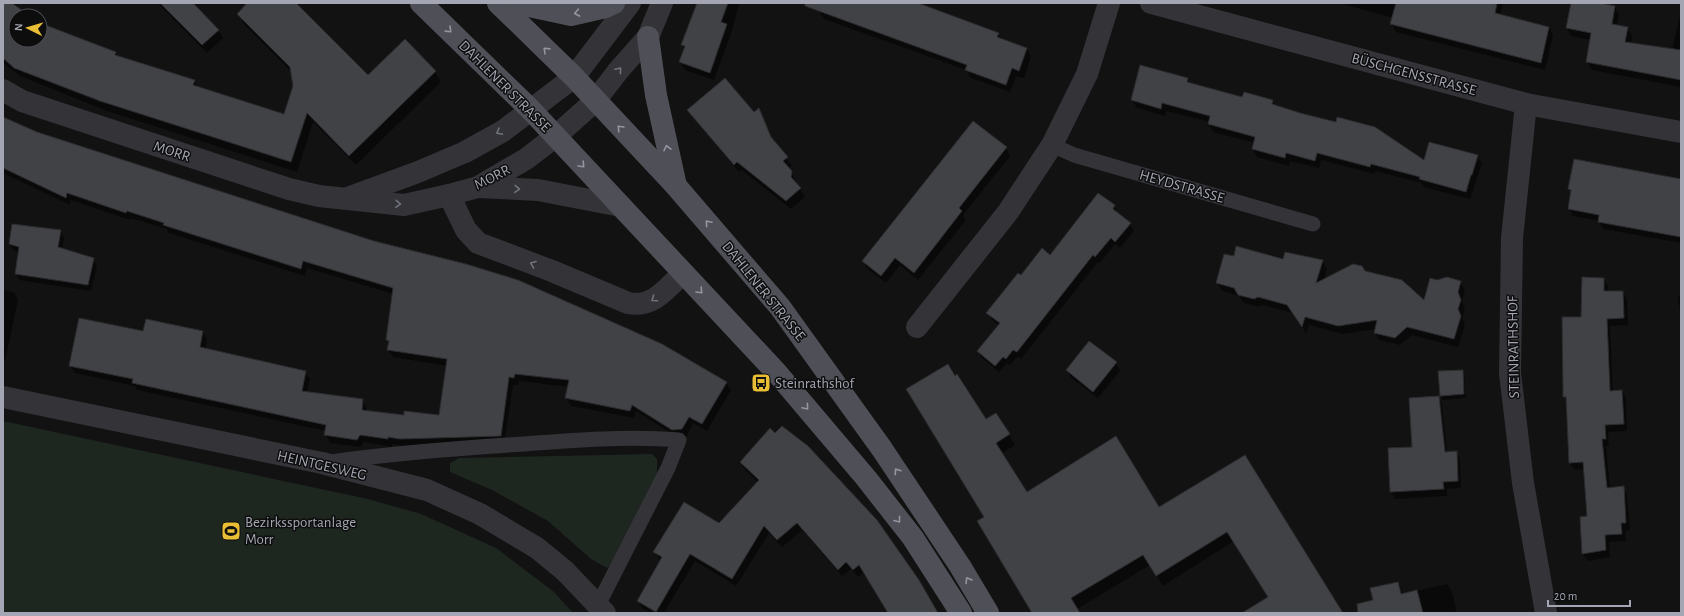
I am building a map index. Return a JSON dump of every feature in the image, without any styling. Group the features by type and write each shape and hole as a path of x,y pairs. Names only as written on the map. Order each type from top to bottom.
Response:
{"main road":[{"name":"DAHLENER STRASSE","path":"421,3 531,110 777,373 866,478 913,538 961,613"},
{"name":"DAHLENER STRASSE","path":"498,3 574,77 676,186 784,313 882,449 960,566 988,613"},
{"path":"515,3 571,15 606,7 614,3"},
{"path":"648,38 656,95 676,186"}],"street":[{"name":"MORR","path":"345,199 418,172 465,152 503,131 574,77 630,3"},
{"path":"648,38 662,3"},
{"path":"917,327 1008,212 1052,144 1087,74 1109,3"},
{"name":"BÜSCHGENSSTRASSE","path":"1151,3 1526,104 1681,132"},
{"name":"MORR","path":"3,90 22,101 289,189 319,196 404,205 478,187 526,159 556,136 595,101 618,71 648,38"},
{"name":"STEINRATHSHOF","path":"1526,104 1512,238 1510,373 1523,483 1546,613"},
{"path":"478,187 538,190 621,206"},
{"path":"449,195 466,230 478,243 552,271 628,303 638,305 652,301 683,273"},
{"name":"HEINTGESWEG","path":"3,397 322,463 427,490 480,514 537,548 565,572 602,609"}],"lane":[{"name":"HEYDSTRASSE","path":"1052,144 1074,155 1314,224"},
{"path":"322,463 413,451 548,442 652,438 679,440 668,468 602,609"}],"shaded area":[{"name":"Bezirkssportanlage Morr","path":"3,421 368,499 421,514 496,548 554,592 573,613 3,613"},
{"path":"652,454 657,459 657,478 614,564 607,568 591,559 548,521 492,490 450,472 450,463 459,458"}],"building":[{"path":"3,3 12,3 19,8 8,8 8,48 48,48 48,26 116,52 115,55 195,80 193,85 284,114 293,86 290,67 237,14 247,3 296,3 368,75 405,39 436,71 349,156 307,113 291,162 100,101 14,68 3,58"},
{"path":"160,3 193,3 219,30 202,45"},
{"path":"697,3 728,3 721,22 727,24 710,73 679,62 685,46 681,45"},
{"path":"805,3 918,3 999,33 997,37 1027,48 1019,71 1012,68 1006,85 965,70 967,65 805,6"},
{"path":"1396,3 1497,3 1495,13 1549,27 1541,63 1390,24"},
{"path":"1571,3 1601,3 1615,6 1612,24 1628,27 1625,42 1681,50 1681,80 1586,62 1591,33 1566,28"},
{"path":"1140,65 1188,78 1187,82 1242,97 1244,92 1273,100 1272,104 1300,113 1336,122 1337,117 1375,127 1424,160 1429,142 1478,155 1466,192 1419,179 1420,177 1371,164 1370,167 1317,153 1315,161 1286,153 1285,158 1252,149 1255,137 1208,124 1210,116 1162,103 1161,109 1131,100"},
{"path":"725,78 754,112 759,108 771,137 788,157 783,161 792,171 791,177 801,188 786,201 737,162 734,165 687,110"},
{"path":"3,117 37,132 374,241 466,264 518,280 662,344 727,382 702,424 689,417 682,429 672,430 632,405 630,411 565,398 569,380 515,374 514,378 509,377 501,436 400,439 388,437 388,439 360,435 357,440 324,435 326,425 132,383 133,379 69,366 79,318 143,331 146,319 203,331 200,347 306,371 302,391 363,399 362,410 404,415 404,411 439,415 447,359 387,350 389,341 386,340 393,288 303,261 301,269 163,225 164,223 127,211 126,213 67,193 66,198 3,168"},
{"path":"973,121 1007,147 959,208 962,211 914,273 895,258 881,276 862,261"},
{"path":"1574,159 1681,179 1681,237 1598,222 1599,215 1568,209 1571,190 1568,189"},
{"path":"1098,193 1115,205 1113,209 1131,223 1115,242 1111,238 1095,257 1093,255 1017,352 1013,350 1006,359 1003,357 995,366 977,351 1000,323 986,313 1018,273 1021,275 1042,248 1050,255"},
{"path":"12,224 61,230 58,247 94,258 88,285 15,274 19,247 9,244"},
{"path":"1236,246 1283,259 1285,252 1323,260 1316,283 1353,264 1362,266 1365,271 1402,280 1424,300 1430,278 1437,280 1447,277 1461,281 1458,292 1461,300 1458,309 1461,316 1454,339 1407,327 1395,338 1374,333 1377,320 1338,326 1305,317 1302,327 1287,305 1258,297 1254,299 1238,295 1234,288 1216,283 1224,254 1234,256"},
{"path":"1582,277 1604,278 1604,291 1623,291 1624,318 1607,319 1610,391 1622,390 1624,424 1605,425 1606,439 1602,439 1607,488 1624,486 1626,523 1621,523 1622,534 1605,535 1606,550 1582,554 1580,517 1587,516 1583,462 1569,463 1566,397 1563,397 1562,317 1581,317"},
{"path":"1089,341 1117,362 1093,392 1066,370"},
{"path":"948,364 955,376 957,374 986,419 996,413 1010,434 996,443 1027,492 1116,436 1159,507 1245,455 1343,613 1242,613 1268,597 1227,532 1156,576 1143,555 1071,598 1080,613 1032,613 977,521 984,517 906,389"},
{"path":"1463,370 1464,394 1440,396 1438,371"},
{"path":"1439,396 1445,452 1457,451 1458,481 1443,482 1444,489 1390,492 1388,448 1412,447 1409,398"},
{"path":"782,426 808,446 877,520 919,580 938,613 888,613 859,565 853,570 846,562 838,570 797,523 777,540 764,526 732,579 690,554 656,612 637,601 662,557 653,552 684,502 719,523 759,480 740,462 770,428 775,433"},
{"path":"1398,582 1401,594 1417,590 1423,613 1358,613 1357,604 1373,600 1370,588"}],"place":[{"name":"Steinrathshof","path":"761,383"},
{"name":"Bezirkssportanlage Morr","path":"231,531"}]}
